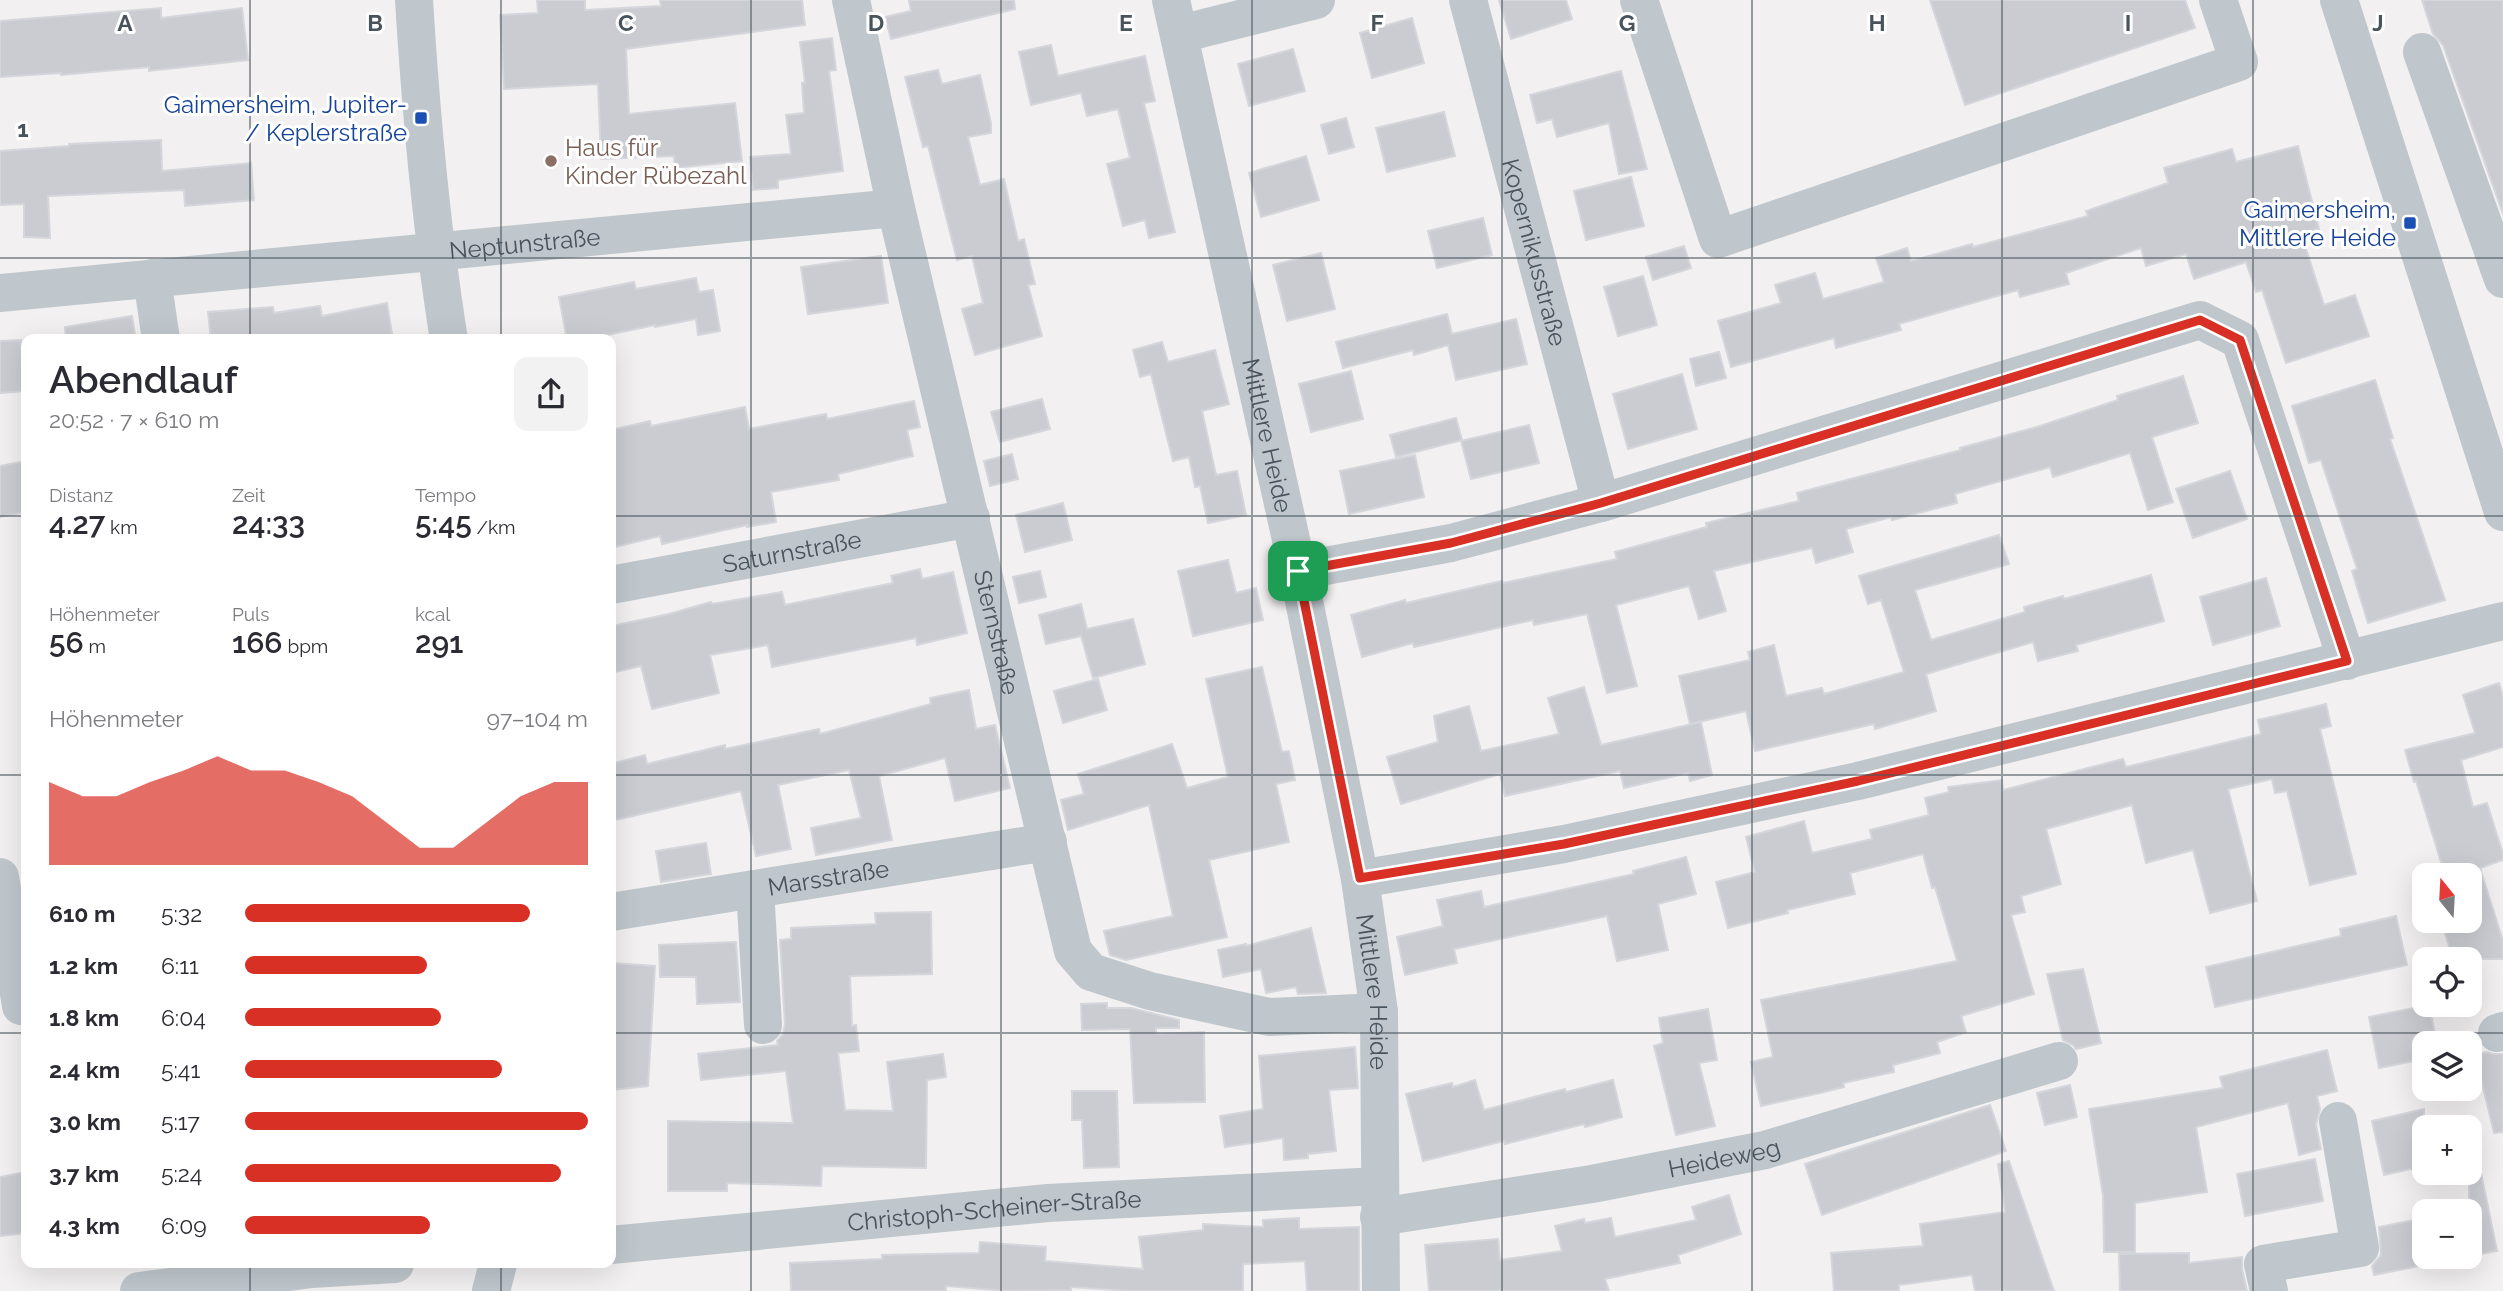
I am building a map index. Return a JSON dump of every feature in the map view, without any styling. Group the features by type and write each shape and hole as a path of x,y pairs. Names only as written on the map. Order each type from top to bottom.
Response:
{"street":[{"path":"414,0 421,118 435,250 448,334"},
{"name":"Sternstraße","path":"851,0 896,208 1073,951 1091,972 1150,991 1269,1017 1379,1012"},
{"path":"1175,17 1316,0"},
{"name":"Kopernikusstraße","path":"1468,0 1601,503"},
{"path":"1639,0 1718,239 2239,62 2218,0"},
{"path":"2339,0 2503,512"},
{"name":"Mittlere Heide","path":"1175,17 1298,571 1360,878 1379,1012 1381,1291"},
{"path":"2422,52 2503,279"},
{"name":"Neptunstraße","path":"0,293 896,208"},
{"path":"152,278 160,334"},
{"path":"1298,571 1451,543 1601,503 2200,320 2240,340 2347,661"},
{"name":"Saturnstraße","path":"616,584 971,518"},
{"path":"1360,878 1564,844 1858,781 2503,621"},
{"name":"Marsstraße","path":"616,911 1048,842"},
{"path":"0,877 16,1007"},
{"path":"755,889 763,1025"},
{"name":"Heideweg","path":"1379,1201 1592,1184 1765,1150 2059,1061"},
{"path":"2270,1291 2263,1264 2360,1248 2338,1121"},
{"name":"Christoph-Scheiner-Straße","path":"616,1245 1048,1203 1379,1201"},
{"path":"139,1291 329,1268"},
{"path":"491,1291 497,1268"}],"building":[{"path":"537,0 585,0 585,10 661,6 660,0 802,0 805,25 626,49 629,114 735,103 742,161 675,168 674,156 601,159 598,84 504,89 500,15 538,13"},
{"path":"909,0 1014,0 1015,9 891,39 885,17 911,11"},
{"path":"1499,0 1566,0 1572,19 1511,39"},
{"path":"1930,0 2185,0 2195,28 1965,105"},
{"path":"2422,0 2503,0 2503,214 2443,45 2433,34"},
{"path":"161,8 161,18 242,8 248,60 149,71 149,67 0,77 0,21"},
{"path":"1412,18 1424,63 1372,78 1360,33"},
{"path":"832,38 836,70 829,71 843,171 778,180 778,188 753,190 750,157 791,154 786,115 804,113 802,83 805,83 800,42"},
{"path":"1051,45 1058,76 1145,56 1155,101 1144,103 1175,232 1149,238 1145,220 1123,226 1107,164 1130,158 1118,109 1087,116 1081,93 1031,105 1019,52"},
{"path":"1293,49 1305,91 1249,106 1238,64"},
{"path":"938,70 942,84 980,75 991,133 968,137 980,185 1004,179 1018,241 1024,239 1035,284 1028,285 1042,336 975,355 962,309 983,303 972,256 957,260 928,146 923,147 905,77"},
{"path":"1621,71 1647,169 1619,174 1609,123 1557,137 1552,119 1537,123 1530,95"},
{"path":"1444,112 1455,156 1387,172 1376,128"},
{"path":"1346,118 1354,147 1329,154 1321,125"},
{"path":"161,140 162,171 251,163 254,200 185,206 184,190 48,196 50,238 24,237 24,204 0,205 0,151 69,144"},
{"path":"2298,146 2319,229 2301,233 2324,305 2355,295 2369,336 2286,363 2262,290 2256,292 2246,262 2194,279 2186,254 2146,266 2141,248 2066,273 2069,284 2020,297 2018,290 1899,324 1901,330 1836,348 1834,338 1731,367 1718,321 1781,303 1775,285 1815,273 1823,299 1884,282 1876,258 1907,248 1911,261 1972,244 1973,247 2088,216 2086,211 2168,183 2164,168 2232,149 2236,162"},
{"path":"1306,156 1319,200 1261,217 1249,173"},
{"path":"1631,177 1644,226 1586,240 1574,191"},
{"path":"1483,218 1492,255 1437,268 1428,231"},
{"path":"1684,246 1691,268 1653,280 1646,257"},
{"path":"1321,253 1335,309 1287,321 1273,265"},
{"path":"881,256 888,303 808,314 801,267"},
{"path":"1643,276 1657,325 1618,336 1604,287"},
{"path":"696,278 699,292 713,290 720,331 698,335 696,319 612,334 566,334 559,297 634,282 636,289"},
{"path":"387,303 392,334 210,334 208,312 273,307 274,313 320,306 322,316"},
{"path":"1447,314 1452,334 1516,319 1527,364 1456,380 1448,345 1414,355 1413,350 1343,368 1336,342"},
{"path":"132,316 135,334 66,334 65,327"},
{"path":"21,340 21,391 0,393 0,341"},
{"path":"1162,342 1168,362 1215,350 1229,404 1202,411 1216,475 1237,471 1246,515 1208,523 1200,486 1195,487 1189,457 1173,461 1151,374 1140,377 1133,350"},
{"path":"1719,352 1726,378 1696,386 1690,359"},
{"path":"1351,371 1363,419 1311,432 1299,384"},
{"path":"1682,374 1697,429 1628,449 1613,394"},
{"path":"2183,376 2198,423 2152,437 2173,502 2148,510 2130,453 2053,477 2050,467 1955,494 1957,503 1846,529 1853,552 1816,563 1812,548 1714,571 1726,611 1699,619 1689,586 1616,605 1637,686 1607,693 1587,614 1534,625 1533,620 1414,647 1413,643 1362,657 1351,615 1405,600 1406,603 1617,559 1615,552 1707,527 1706,523 1799,501 1797,493 2037,427 2118,400 2117,396"},
{"path":"2375,380 2393,438 2390,439 2445,600 2368,623 2352,571 2357,569 2321,460 2309,463 2292,406"},
{"path":"1042,399 1050,429 1000,442 991,412"},
{"path":"914,401 920,427 907,430 913,456 838,474 839,480 771,492 776,522 747,525 662,544 660,536 616,547 616,429 650,421 651,426 745,407 749,429 826,414 827,419"},
{"path":"1456,418 1462,440 1396,457 1390,435"},
{"path":"1529,425 1539,463 1471,479 1461,441"},
{"path":"1012,454 1018,479 990,486 984,461"},
{"path":"1415,455 1424,497 1349,514 1340,471"},
{"path":"21,462 21,513 0,517 0,466"},
{"path":"2230,471 2247,519 2193,538 2176,489"},
{"path":"1063,503 1072,540 1025,552 1016,515"},
{"path":"1999,535 2009,564 1915,590 1931,640 2025,612 2024,607 2151,575 2164,621 2076,645 2078,651 2038,661 2033,642 1926,674 1936,711 1875,729 1874,724 1755,751 1746,711 1690,724 1679,676 1750,660 1748,652 1774,645 1786,696 1822,688 1824,694 1904,672 1881,600 1868,604 1859,576"},
{"path":"1228,560 1236,593 1256,588 1263,620 1193,636 1178,571"},
{"path":"920,569 922,579 953,572 967,633 917,645 916,638 772,667 768,645 710,655 719,693 652,709 641,666 616,672 616,625 711,602 712,604 782,592 785,605 893,583 891,576"},
{"path":"1040,571 1046,597 1019,603 1013,577"},
{"path":"2266,578 2280,626 2213,645 2200,597"},
{"path":"1081,604 1087,629 1133,619 1145,664 1093,678 1081,636 1046,644 1039,615"},
{"path":"1262,667 1282,752 1289,751 1295,780 1276,784 1289,842 1209,860 1227,937 1126,960 1110,955 1104,931 1173,916 1149,805 1068,830 1061,800 1084,794 1078,774 1172,744 1187,788 1228,777 1206,679"},
{"path":"1098,679 1107,710 1063,723 1054,691"},
{"path":"2499,683 2503,696 2503,747 2461,760 2473,807 2487,803 2503,854 2503,860 2482,867 2482,863 2441,863 2405,750 2475,733 2463,695"},
{"path":"1584,687 1601,745 1701,722 1712,775 1690,781 1688,773 1624,788 1620,771 1505,796 1500,774 1401,804 1387,757 1438,742 1434,716 1469,706 1481,751 1559,734 1548,698"},
{"path":"969,690 976,729 995,725 1010,788 955,801 945,758 879,776 892,840 816,855 811,828 861,818 849,770 778,785 791,849 756,856 741,791 616,820 616,763 645,755 647,764 725,745 725,749 819,729 820,734 931,704 930,698"},
{"path":"2326,704 2331,726 2320,729 2356,874 2310,885 2287,791 2275,793 2272,779 2228,789 2257,901 2210,913 2193,850 2146,863 2132,805 2046,829 2061,884 2021,896 2025,912 2011,915 2034,994 1961,1016 1966,1032 1937,1042 1940,1053 1893,1065 1894,1072 1843,1083 1844,1087 1761,1106 1751,1062 1773,1057 1761,1000 1957,961 1923,854 1850,873 1855,894 1787,910 1788,913 1728,928 1716,882 1755,872 1746,837 1804,821 1812,853 1872,839 1870,830 1929,815 1925,798 1949,792 1948,787 2002,780 2003,790 2123,759 2126,767 2261,734 2258,720"},
{"path":"706,843 711,874 661,882 656,851"},
{"path":"1686,857 1696,894 1658,904 1668,950 1617,961 1607,916 1454,949 1457,963 1405,975 1397,937 1443,926 1437,900 1481,891 1484,907 1634,874 1633,871"},
{"path":"2482,874 2503,941 2503,959 2482,959 2482,947 2449,947 2445,933 2482,933"},
{"path":"931,912 932,974 850,976 852,1026 856,1025 859,1051 838,1053 845,1110 893,1111 887,1062 943,1054 946,1077 927,1080 926,1168 822,1166 821,1186 727,1183 727,1191 668,1191 668,1121 793,1123 786,1071 701,1080 698,1054 778,1045 777,1041 783,1034 785,1024 780,940 791,939 791,928 876,924 875,913"},
{"path":"2396,916 2407,965 2215,1007 2206,967 2341,936 2340,929"},
{"path":"1311,928 1326,993 1298,994 1296,987 1266,993 1261,969 1223,977 1218,950 1246,946"},
{"path":"736,942 740,1002 697,1004 696,977 660,977 659,945"},
{"path":"616,963 655,966 648,1086 616,1089"},
{"path":"2083,969 2101,1043 2076,1049 2063,1040 2047,974"},
{"path":"1107,1003 1107,1008 1131,1008 1179,1020 1179,1028 1156,1028 1156,1034 1204,1032 1205,1102 1134,1103 1130,1029 1082,1030 1081,1004"},
{"path":"2412,1008 2412,1017 2432,1017 2434,1031 2412,1031 2412,1061 2379,1068 2369,1017"},
{"path":"1708,1009 1717,1060 1699,1063 1715,1126 1676,1135 1654,1046 1663,1043 1659,1018"},
{"path":"1355,1047 1358,1088 1329,1090 1336,1151 1308,1154 1308,1158 1284,1160 1283,1138 1225,1147 1220,1116 1263,1109 1259,1056"},
{"path":"2327,1050 2337,1091 2317,1096 2320,1109 2316,1125 2321,1149 2299,1155 2288,1103 2196,1127 2207,1192 2135,1203 2135,1252 2104,1252 2103,1195 2089,1109 2223,1088 2220,1077"},
{"path":"2482,1053 2503,1054 2503,1132 2494,1133 2482,1083"},
{"path":"1475,1080 1484,1110 1565,1089 1566,1092 1613,1080 1622,1117 1423,1161 1406,1094 1452,1083 1453,1087"},
{"path":"2070,1085 2077,1117 2045,1125 2037,1093"},
{"path":"1072,1091 1117,1091 1119,1167 1084,1168 1082,1120 1072,1120"},
{"path":"1990,1105 2006,1151 1822,1215 1805,1164"},
{"path":"2424,1109 2424,1115 2412,1115 2412,1169 2384,1175 2372,1121"},
{"path":"2315,1159 2323,1201 2245,1216 2237,1174"},
{"path":"2009,1161 2054,1291 1975,1291 1972,1275 1899,1285 1899,1291 1834,1291 1831,1253 1923,1246 1920,1224 2005,1212 1998,1164"},
{"path":"21,1173 21,1234 0,1236 0,1177"},
{"path":"2482,1178 2497,1251 2482,1254 2482,1199 2469,1199 2469,1185 2482,1185"},
{"path":"1729,1195 1741,1234 1678,1255 1680,1263 1605,1279 1609,1291 1429,1291 1425,1245 1498,1239 1500,1260 1562,1251 1555,1226 1584,1219 1585,1223 1611,1218 1615,1237 1696,1220 1692,1207"},
{"path":"1299,1218 1299,1229 1359,1227 1359,1291 1307,1291 1305,1261 1243,1264 1243,1291 1131,1291 1071,1287 1071,1290 1007,1291 946,1286 946,1291 791,1291 790,1263 882,1259 882,1255 979,1253 980,1242 1046,1247 1045,1261 1143,1269 1139,1237 1203,1230 1203,1224 1263,1227 1263,1220"},
{"path":"2412,1220 2412,1267 2374,1275 2372,1266 2381,1255 2379,1227"},
{"path":"2189,1253 2189,1263 2242,1257 2247,1291 2120,1291 2119,1254"}],"place":[{"name":"Gaimersheim, Jupiter- / Keplerstraße","path":"421,118"},
{"name":"Haus für Kinder Rübezahl","path":"551,161"},
{"name":"Gaimersheim, Mittlere Heide","path":"2410,223"}],"route":[{"path":"2200,320 2240,340 2347,661 1858,781 1564,844 1360,878 1298,571 1451,543 1601,503 2200,320"}]}
